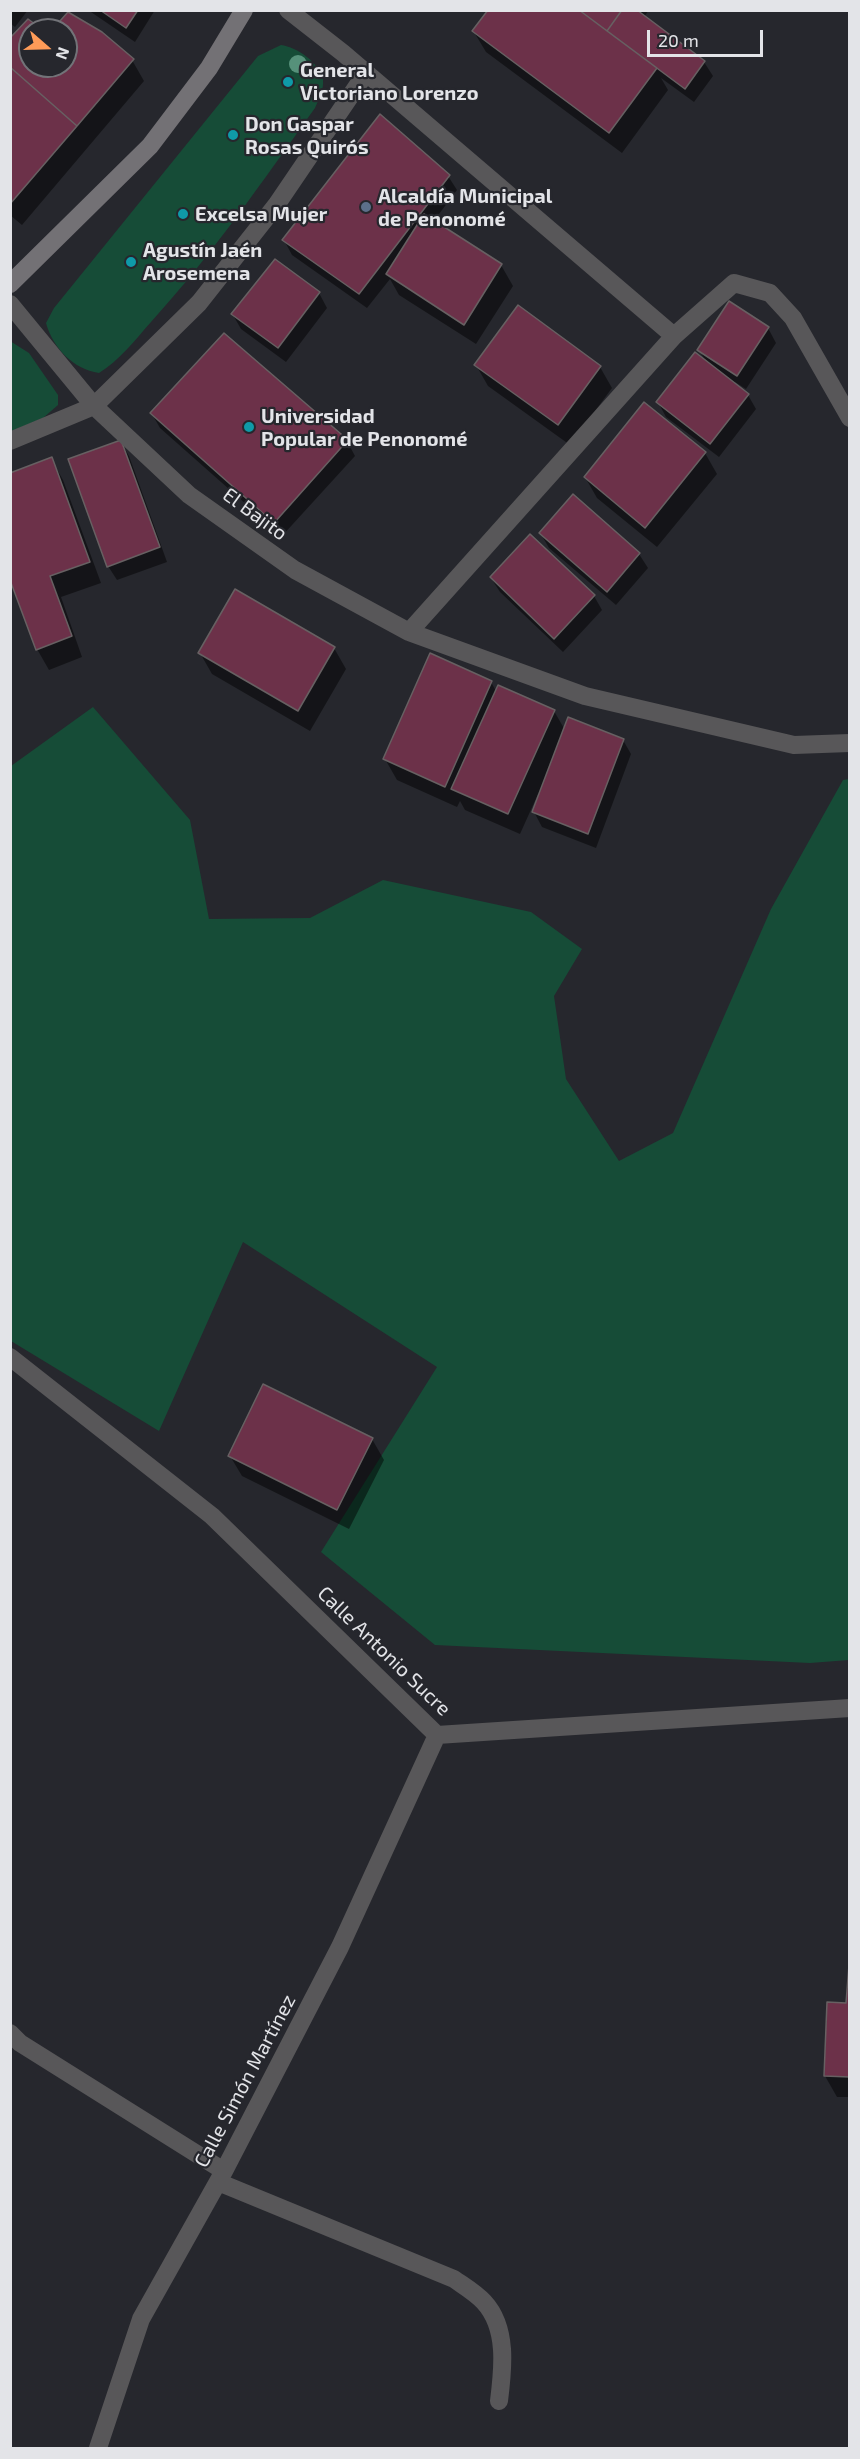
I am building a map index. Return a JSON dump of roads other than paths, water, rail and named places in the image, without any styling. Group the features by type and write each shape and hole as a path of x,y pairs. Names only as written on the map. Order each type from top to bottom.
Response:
{"main road":[{"path":"10,284 150,146 209,68 244,10"}],"street":[{"path":"288,10 343,53 674,336"},
{"path":"10,441 94,406 199,303 277,204 366,73"},
{"path":"409,632 674,336 734,284 770,292 793,318 849,418"},
{"name":"El Bajito","path":"10,303 94,406 189,495 295,570 409,632 585,696 794,745 849,743"},
{"name":"Calle Antonio Sucre","path":"10,1357 212,1516 437,1735 849,1708"},
{"name":"Calle Simón Martínez","path":"98,2448 141,2319 221,2176 340,1947 437,1735"},
{"path":"10,2033 20,2043 221,2176 462,2284 485,2302 501,2333 503,2370 499,2401"}],"place":[{"name":"General Victoriano Lorenzo","path":"288,82"},
{"name":"Don Gaspar Rosas Quirós","path":"233,135"},
{"name":"Alcaldía Municipal de Penonomé","path":"366,207"},
{"name":"Excelsa Mujer","path":"183,214"},
{"name":"Agustín Jaén Arosemena","path":"131,262"},
{"name":"Universidad Popular de Penonomé","path":"249,427"}]}
